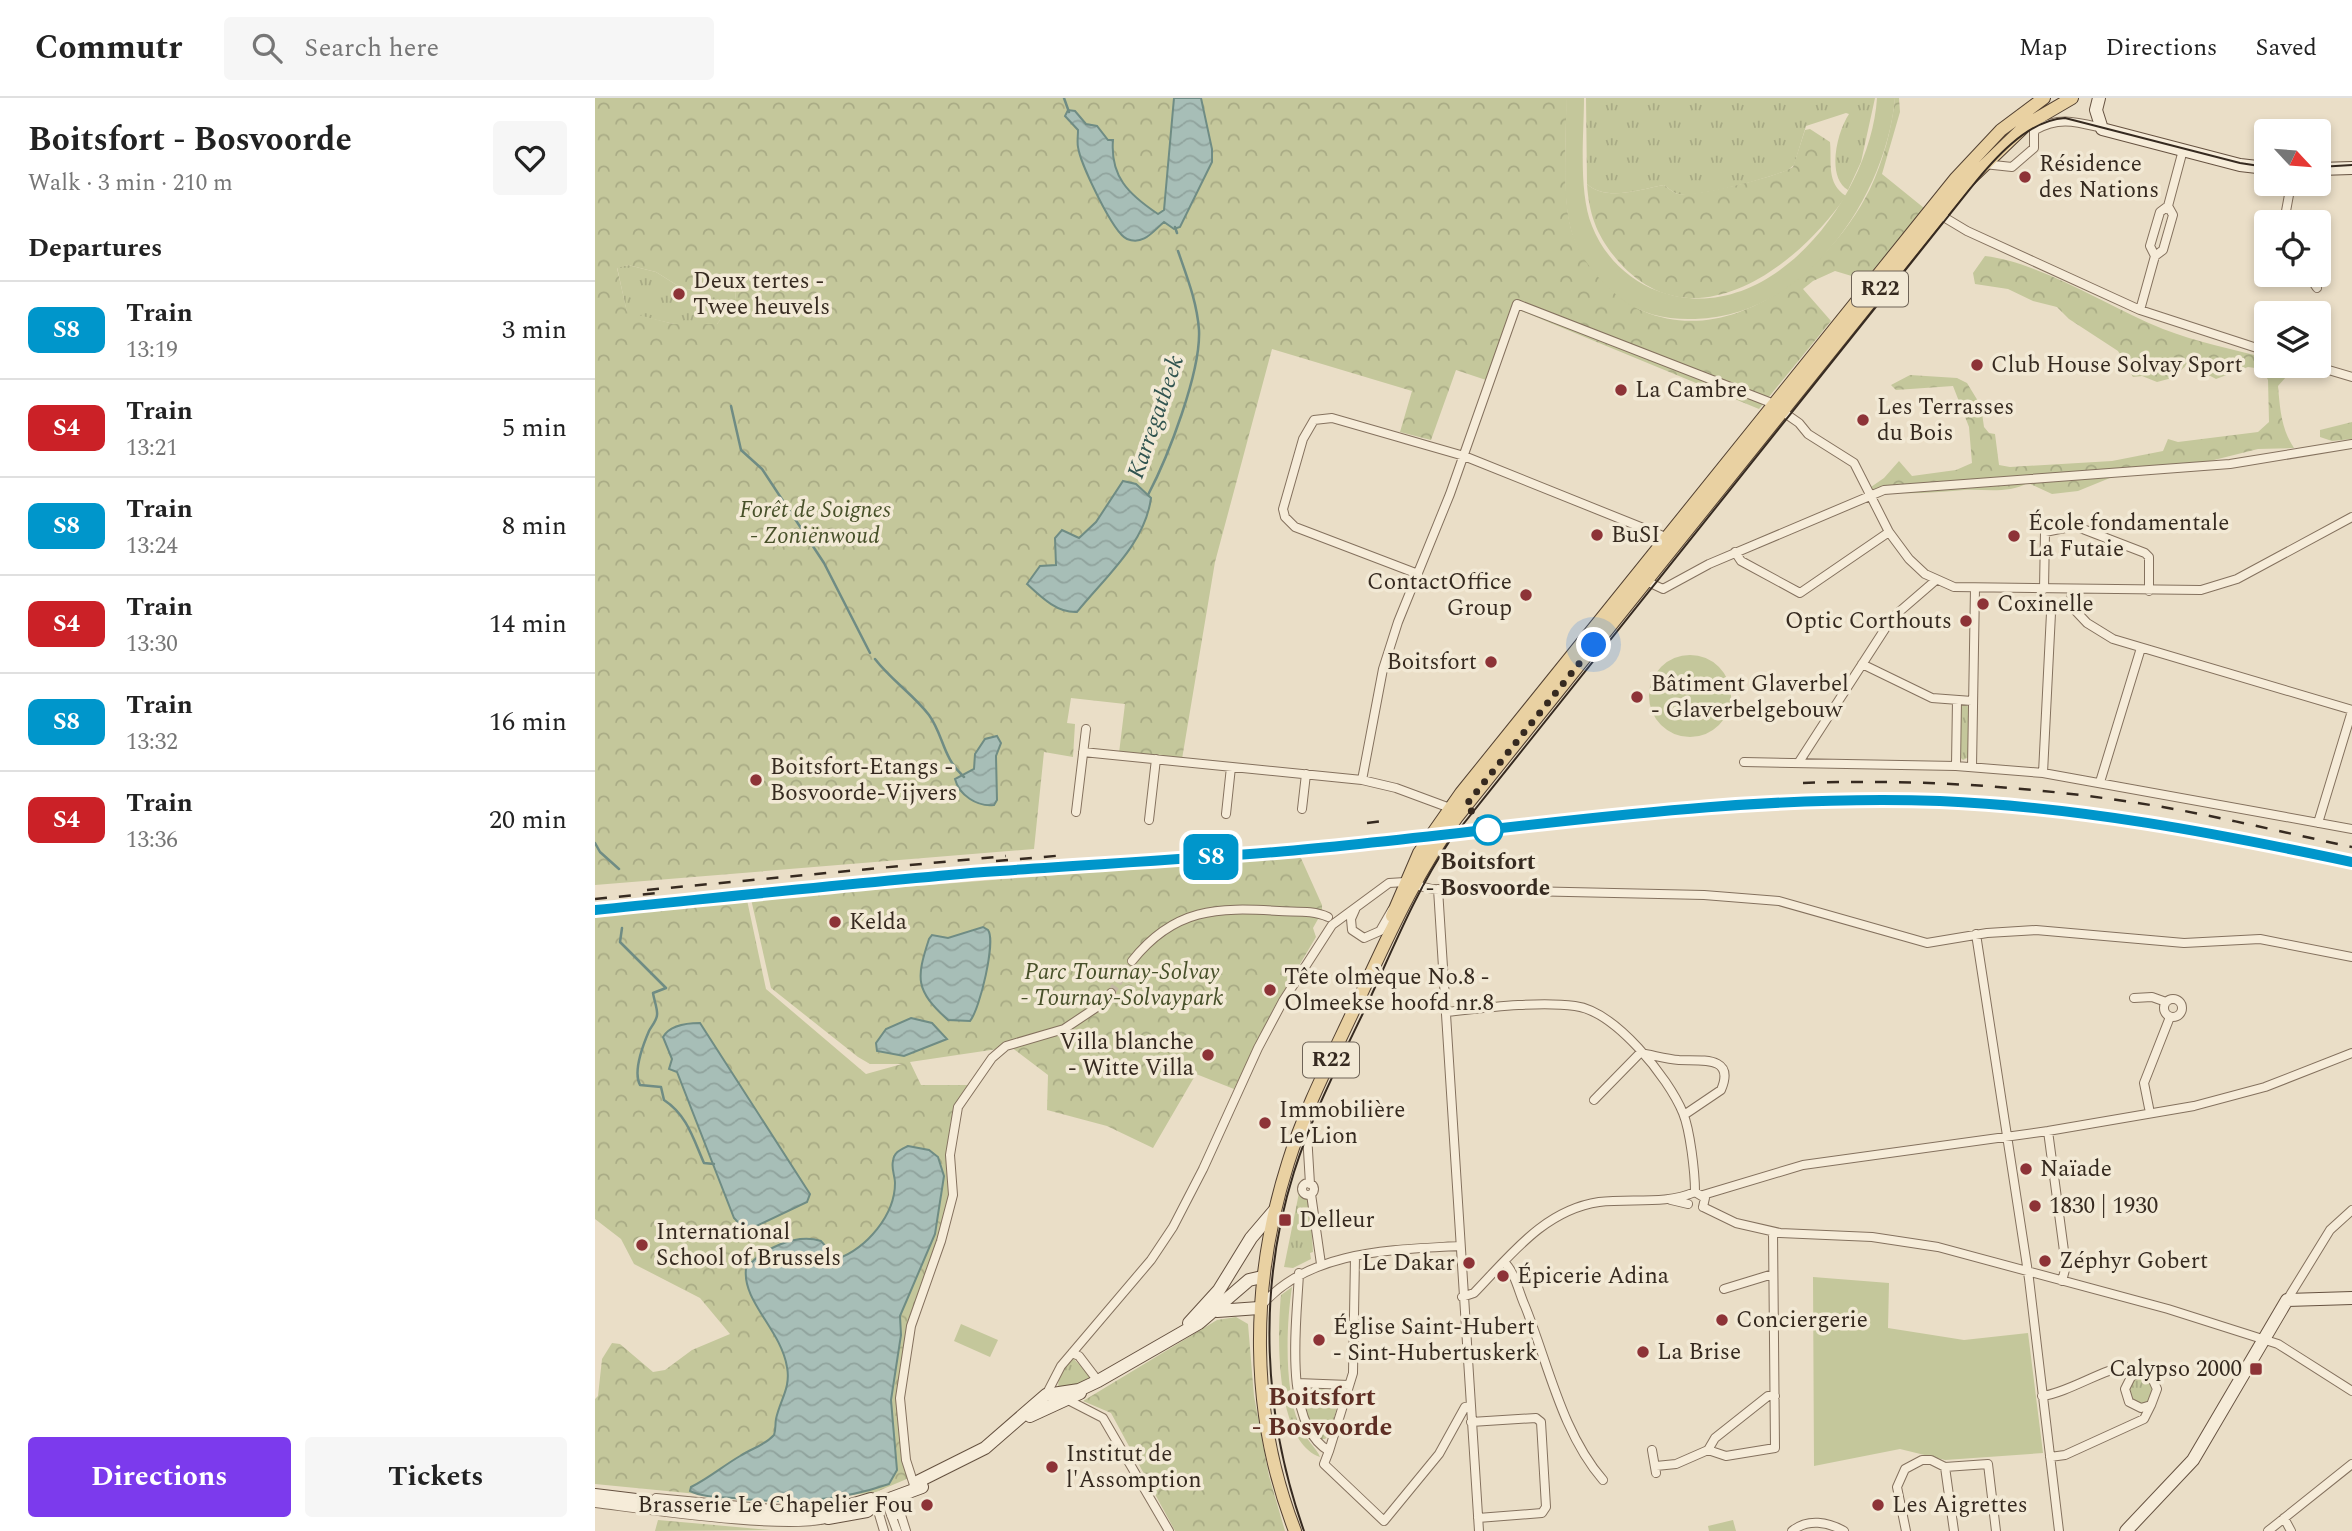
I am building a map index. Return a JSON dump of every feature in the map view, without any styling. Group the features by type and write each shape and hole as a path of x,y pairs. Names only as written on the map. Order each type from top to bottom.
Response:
{"main road":[{"name":"R22","path":"1379,956 1397,901 1457,817 1646,581 1981,150 2044,98"},
{"path":"2099,98 2096,110 2102,128 2254,165"},
{"name":"R22","path":"1935,211 1984,164 2063,99"},
{"path":"2331,169 2352,168"},
{"name":"R22","path":"1295,1531 1272,1454 1265,1410 1259,1308 1274,1211 1306,1115 1379,956 1410,884 1422,847 1450,808 1668,538 1778,408"},
{"path":"1184,1329 1219,1290 1251,1238 1274,1211"},
{"path":"1213,1312 1249,1280 1262,1277"},
{"path":"2126,1531 2193,1460 2287,1300 2352,1298"},
{"path":"595,1495 776,1517 823,1517 867,1511 881,1502 928,1484 1040,1410 1068,1399 1213,1312 1223,1308 1259,1308"},
{"path":"1007,1432 1044,1397 1093,1383"},
{"path":"823,1517 841,1507 871,1499 881,1502"}],"street":[{"path":"1984,164 2012,167 2034,148 2035,124 2061,120 2102,128"},
{"path":"2155,256 2150,246 2160,212 2168,206 2183,150"},
{"path":"2140,310 2155,256 2163,250 2173,215 2168,206"},
{"path":"1935,211 1967,231 2140,310 2254,347"},
{"path":"1362,780 1383,669 1398,622 1464,456 1517,304 1778,408 1808,434 1854,463 1864,478 1868,496 1909,559 1936,580 1954,587 2190,591 2214,587 2285,555 2352,517"},
{"path":"2331,371 2352,377"},
{"path":"1418,574 1294,527 1285,517 1283,509 1307,430 1314,420 1332,418 1464,456 1668,538"},
{"path":"1646,581 1663,589 1735,552 1884,490 2230,464 2352,444"},
{"path":"2044,589 2045,532 2070,526 2145,553 2149,557 2148,590"},
{"path":"1735,552 1741,561 1800,593 1889,532"},
{"path":"1799,762 1892,618 1936,580"},
{"path":"1972,767 1975,588"},
{"path":"2071,606 2072,590"},
{"path":"2043,773 2051,613 2056,607 2071,606 2102,634 2352,710 2318,823"},
{"path":"2100,782 2141,648"},
{"path":"1862,664 1932,698 1972,701"},
{"path":"1956,766 1957,700"},
{"path":"1076,812 1086,729"},
{"path":"1083,752 1362,780 1396,788 1450,808"},
{"path":"1149,820 1156,759"},
{"path":"1744,762 1956,766 2043,773 2352,829"},
{"path":"1226,814 1231,767"},
{"path":"1302,808 1306,774"},
{"path":"1044,1397 1058,1370 1151,1260 1173,1227 1203,1169 1258,1048 1332,918 1358,907 1389,883 1438,889 1704,895 1779,901 1927,943 1976,934 2036,930 2184,943 2259,939 2352,957"},
{"path":"1438,889 1479,1531"},
{"path":"1358,907 1351,922 1352,930 1359,936 1372,936 1380,931 1397,901"},
{"path":"1132,961 1162,930 1205,911 1243,908 1311,913 1351,922"},
{"path":"1976,934 2027,1272 2059,1531"},
{"path":"915,1488 906,1460 900,1398 911,1326 937,1253 953,1195 950,1155 958,1107 992,1058 1006,1046 1064,1029 1097,1007 1111,993"},
{"path":"2134,998 2152,997 2166,1002 2176,999 2182,1006 2178,1015 2170,1017"},
{"path":"2166,1002 2164,1009 2170,1017"},
{"path":"1446,1012 1576,1006 1614,1026 1660,1073 1684,1115 1694,1197 1693,1209 1703,1207"},
{"path":"2149,1108 2145,1080 2170,1017"},
{"path":"1594,1100 1640,1053"},
{"path":"1640,1053 1676,1059 1704,1059 1715,1062 1722,1068 1725,1078 1721,1090 1684,1115"},
{"path":"1462,1297 1474,1293 1529,1235 1578,1207 1599,1202 1694,1197 1803,1165 2161,1113 2231,1097 2352,1053"},
{"path":"1306,1115 1310,1184 1303,1185 1302,1191 1311,1194 1321,1264"},
{"path":"2049,1131 2066,1266 2062,1281"},
{"path":"1694,1197 1703,1207 1736,1223 1773,1232 1903,1241 1938,1247 2265,1338 2352,1391"},
{"path":"2287,1300 2330,1230 2352,1210"},
{"path":"1708,1450 1726,1456 1775,1448 1773,1232"},
{"path":"1259,1308 1275,1290 1299,1273 1321,1264 1402,1250 1459,1246"},
{"path":"1355,1257 1353,1373 1324,1464 1384,1521 1443,1447 1465,1407 1469,1406"},
{"path":"1504,1262 1537,1337 1560,1404 1593,1469 1603,1480"},
{"path":"1299,1273 1297,1383 1310,1432 1329,1451"},
{"path":"1724,1289 1773,1274"},
{"path":"1072,1353 1079,1356 1093,1383"},
{"path":"2042,1396 2057,1394 2125,1367 2152,1377 2157,1389 2144,1419 2066,1455 2050,1457"},
{"path":"2140,1372 2131,1377 2125,1389 2129,1402 2141,1408 2151,1405"},
{"path":"1297,1383 1349,1385"},
{"path":"1652,1450 1656,1469 1676,1464 1708,1450 1715,1438 1768,1396 1775,1396"},
{"path":"1068,1399 1103,1418 1169,1531"},
{"path":"1471,1422 1536,1418 1541,1422 1546,1507 1542,1513 1478,1518"},
{"path":"1906,1531 1897,1492 1901,1473 1922,1460 1931,1460 1945,1467 1988,1464 1996,1531"},
{"path":"2268,1531 2352,1464"},
{"path":"1945,1467 1954,1531"},
{"path":"644,1501 668,1497 773,1509 841,1507"},
{"path":"881,1502 891,1515 897,1531"},
{"path":"881,1502 884,1531"},
{"path":"595,1503 775,1524 820,1523 823,1517"},
{"path":"891,1515 901,1515 906,1531"},
{"path":"2284,1518 2291,1531"},
{"path":"1793,1531 1827,1524 1844,1531"}],"green space":[{"name":"Forêt de Soignes - Zoniënwoud","path":"595,98 1566,98 1567,205 1573,235 1581,252 1633,305 1643,311 1677,320 1712,319 1745,310 1776,294 1805,272 1831,246 1853,218 1870,189 1886,145 1895,98 1899,98 1900,112 1882,174 1924,208 1865,280 1835,271 1803,289 1831,321 1759,409 1519,310 1492,382 1456,370 1431,440 1400,432 1412,391 1272,349 1215,562 1182,759 1119,753 1125,704 1071,698 1067,723 1075,724 1073,757 1044,752 1034,849 595,885","holes":["628,265 656,272 683,289 709,290 731,280 737,281 734,310 724,315 717,324 674,324 627,312 617,268"]},
{"path":"1566,98 1584,98 1585,196 1592,226 1603,247 1618,266 1647,287 1699,298 1738,292 1774,274 1807,247 1834,213 1856,175 1870,136 1877,98 1895,98 1888,136 1875,174 1857,211 1833,245 1804,275 1771,298 1735,313 1685,319 1656,315 1628,304 1597,276 1584,259 1571,230 1566,199"},
{"path":"1586,98 1875,98 1861,162 1848,190 1841,184 1835,165 1841,132 1849,114 1846,113 1806,126 1794,165 1788,170 1733,186 1687,194 1676,193 1664,185 1614,193 1595,189 1587,184"},
{"path":"1810,129 1830,142 1833,179 1846,196 1801,248 1773,270 1743,287 1711,296 1679,297 1648,286 1619,262 1600,235 1592,216 1587,184 1604,192 1614,193 1664,185 1676,193 1687,194 1736,185 1793,167 1805,130"},
{"path":"1985,256 2030,267 2176,334 2254,355 2254,368 2248,367 2216,379 2188,364 2172,378 2157,382 2142,376 2133,377 2118,351 2069,319 2057,307 2033,301 2008,289 1975,284 1973,273"},
{"name":"Deux tertes - Twee heuvels","path":"628,265 656,272 683,289 709,290 731,280 737,281 734,310 724,315 717,324 674,324 627,313 617,267"},
{"path":"1910,375 1957,378 1967,383 1981,406 1984,427 1989,433 1995,434 1999,465 2010,467 2112,461 2163,451 2168,439 2178,442 2258,432 2269,422 2267,378 2285,378 2278,386 2281,410 2284,426 2294,448 2258,449 2190,466 2127,471 2078,491 2052,494 2028,483 2012,489 1996,490 1929,493 1871,491 1871,487 1884,478 1899,461 1912,476 1956,470 1972,463 1969,427 1953,386 1896,390 1891,385"},
{"path":"2352,422 2352,439 2332,441 2320,437 2320,430"},
{"path":"1690,655 1706,658 1719,667 1728,680 1731,696 1728,712 1719,725 1706,734 1690,737 1674,734 1661,725 1652,712 1649,696 1652,680 1661,667 1674,658"},
{"path":"1964,704 1969,707 1969,757 1963,760 1959,756 1959,709"},
{"name":"Parc Tournay-Solvay - Tournay-Solvaypark","path":"1300,856 1322,905 1322,912 1313,928 1316,937 1272,1011 1234,1089 1196,1074 1153,1148 1107,1126 1047,1110 1048,1075 1011,1047 910,1062 921,1085 969,1085 955,1107 950,1124 948,1206 908,1325 898,1415 909,1478 876,1492 789,1503 595,1484 595,1399 598,1396 602,1359 612,1343 620,1344 653,1372 665,1370 692,1350 730,1334 700,1298 634,1264 621,1239 595,1219 595,914 747,900 766,989 866,1074 902,1064 870,1064 771,988 751,899"},
{"path":"1300,1188 1310,1203 1313,1252 1310,1253 1311,1259 1293,1268 1284,1267"},
{"path":"1813,1277 1889,1283 1888,1328 1964,1340 2028,1333 2043,1453 1945,1460 1900,1449 1814,1466"},
{"path":"1292,1287 1288,1320 1291,1395 1300,1427 1320,1457 1305,1447 1294,1431 1282,1385 1279,1335 1281,1295"},
{"path":"1236,1317 1248,1324 1254,1396 1269,1476 1285,1531 1175,1531 1111,1413 1083,1401 1217,1320"},
{"path":"961,1324 998,1340 990,1357 954,1341"},
{"path":"1073,1358 1090,1376 1089,1382 1058,1389 1059,1374"},
{"path":"2140,1377 2150,1381 2154,1391 2150,1401 2140,1405 2130,1401 2126,1391 2130,1381"},
{"path":"1306,1388 1341,1391 1330,1434 1325,1439 1321,1439 1312,1430 1302,1393"},
{"path":"658,1520 771,1530 655,1531"},
{"path":"1733,1520 1736,1531 1709,1531 1708,1526"}],"water":[{"path":"1174,98 1201,98 1212,149 1212,162 1180,227 1174,229 1164,222 1144,239 1133,241 1121,234 1098,197 1080,155 1078,130 1065,116 1068,110 1075,111 1086,124 1097,126 1108,140 1113,140 1115,164 1123,183 1158,214 1164,210"},
{"path":"1123,481 1136,484 1151,498 1141,530 1122,559 1077,612 1056,607 1027,584 1040,566 1056,565 1055,538 1062,530 1079,538 1096,522"},
{"path":"997,736 1001,743 996,756 997,800 994,805 981,804 965,795 955,779 974,769 975,754 985,739"},
{"path":"983,927 988,930 990,947 986,975 974,1014 970,1021 948,1020 929,1000 921,983 922,964 929,939 932,935 948,938"},
{"path":"911,1018 932,1023 947,1039 904,1056 877,1051 876,1043 886,1029"},
{"path":"700,1023 810,1194 807,1202 746,1231 734,1218 677,1072 669,1069 672,1059 663,1037 675,1027"},
{"path":"908,1146 929,1150 938,1157 944,1176 935,1234 900,1316 901,1335 891,1400 897,1470 889,1484 850,1495 792,1501 716,1497 690,1491 691,1487 774,1435 786,1388 788,1374 783,1353 750,1293 746,1269 770,1249 790,1241 821,1241 837,1259 859,1247 869,1239 885,1218 894,1195 894,1158"}],"waterway":[{"path":"1064,98 1069,112"},
{"name":"Karregatbeek","path":"1175,227 1177,233"},
{"name":"Karregatbeek","path":"1148,495 1182,414 1198,348 1196,310 1178,251"},
{"path":"731,406 741,450 762,469 824,563 870,653"},
{"path":"875,659 929,715 951,762 964,777"},
{"path":"595,843 600,852 619,869"},
{"path":"622,928 620,942 666,988 653,993 657,1017 644,1044 638,1080 640,1085 661,1087 664,1100 689,1128 704,1163 714,1164"}],"tunnel":[{"path":"1111,993 1132,961"}],"tram line":[{"path":"1304,1531 1290,1487 1273,1398 1270,1307 1282,1217 1301,1151 1327,1088 1415,902 1449,842 1979,178 2012,144 2037,126 2065,118 2254,165"},
{"path":"2331,166 2352,165"}],"railway":[{"path":"1803,783 1929,783 2055,792 2165,807 2352,847"},
{"path":"2119,817 2352,862"},
{"path":"1367,823 1382,821"},
{"path":"1369,842 1384,841"},
{"path":"996,861 1066,855"},
{"path":"647,890 1006,856"},
{"path":"595,910 1066,867"},
{"path":"595,899 658,893"}],"train":[{"name":"S8","path":"595,910 983,872 1280,852 1619,817 1768,804 1864,800 2001,805 2119,817 2352,862"}],"place":[{"name":"Résidence des Nations","path":"2025,177"},
{"name":"Deux tertes - Twee heuvels","path":"679,294"},
{"name":"Club House Solvay Sport","path":"1977,365"},
{"name":"La Cambre","path":"1621,390"},
{"name":"Les Terrasses du Bois","path":"1863,420"},
{"name":"BuSI","path":"1597,535"},
{"name":"École fondamentale La Futaie","path":"2014,536"},
{"name":"ContactOffice Group","path":"1526,595"},
{"name":"Coxinelle","path":"1983,604"},
{"name":"Optic Corthouts","path":"1966,621"},
{"name":"Boitsfort","path":"1491,662"},
{"name":"Bâtiment Glaverbel - Glaverbelgebouw","path":"1637,697"},
{"name":"Boitsfort-Etangs - Bosvoorde-Vijvers","path":"756,780"},
{"name":"Boitsfort - Bosvoorde","path":"1488,830"},
{"name":"Kelda","path":"835,922"},
{"name":"Tête olmèque No.8 - Olmeekse hoofd nr.8","path":"1270,990"},
{"name":"Villa blanche - Witte Villa","path":"1208,1055"},
{"name":"Immobilière Le Lion","path":"1265,1123"},
{"name":"Naïade","path":"2026,1169"},
{"name":"1830 | 1930","path":"2035,1206"},
{"name":"Delleur","path":"1285,1220"},
{"name":"International School of Brussels","path":"642,1245"},
{"name":"Zéphyr Gobert","path":"2045,1261"},
{"name":"Le Dakar","path":"1469,1263"},
{"name":"Épicerie Adina","path":"1503,1276"},
{"name":"Conciergerie","path":"1722,1320"},
{"name":"Église Saint-Hubert - Sint-Hubertuskerk","path":"1319,1340"},
{"name":"La Brise","path":"1643,1352"},
{"name":"Calypso 2000","path":"2256,1369"},
{"name":"Institut de l'Assomption","path":"1052,1467"},
{"name":"Brasserie Le Chapelier Fou","path":"927,1505"},
{"name":"Les Aigrettes","path":"1878,1505"}],"district":[{"name":"Boitsfort - Bosvoorde","path":"1322,1412"}],"route":[{"path":"1488,830 1466,805 1594,645"}]}
